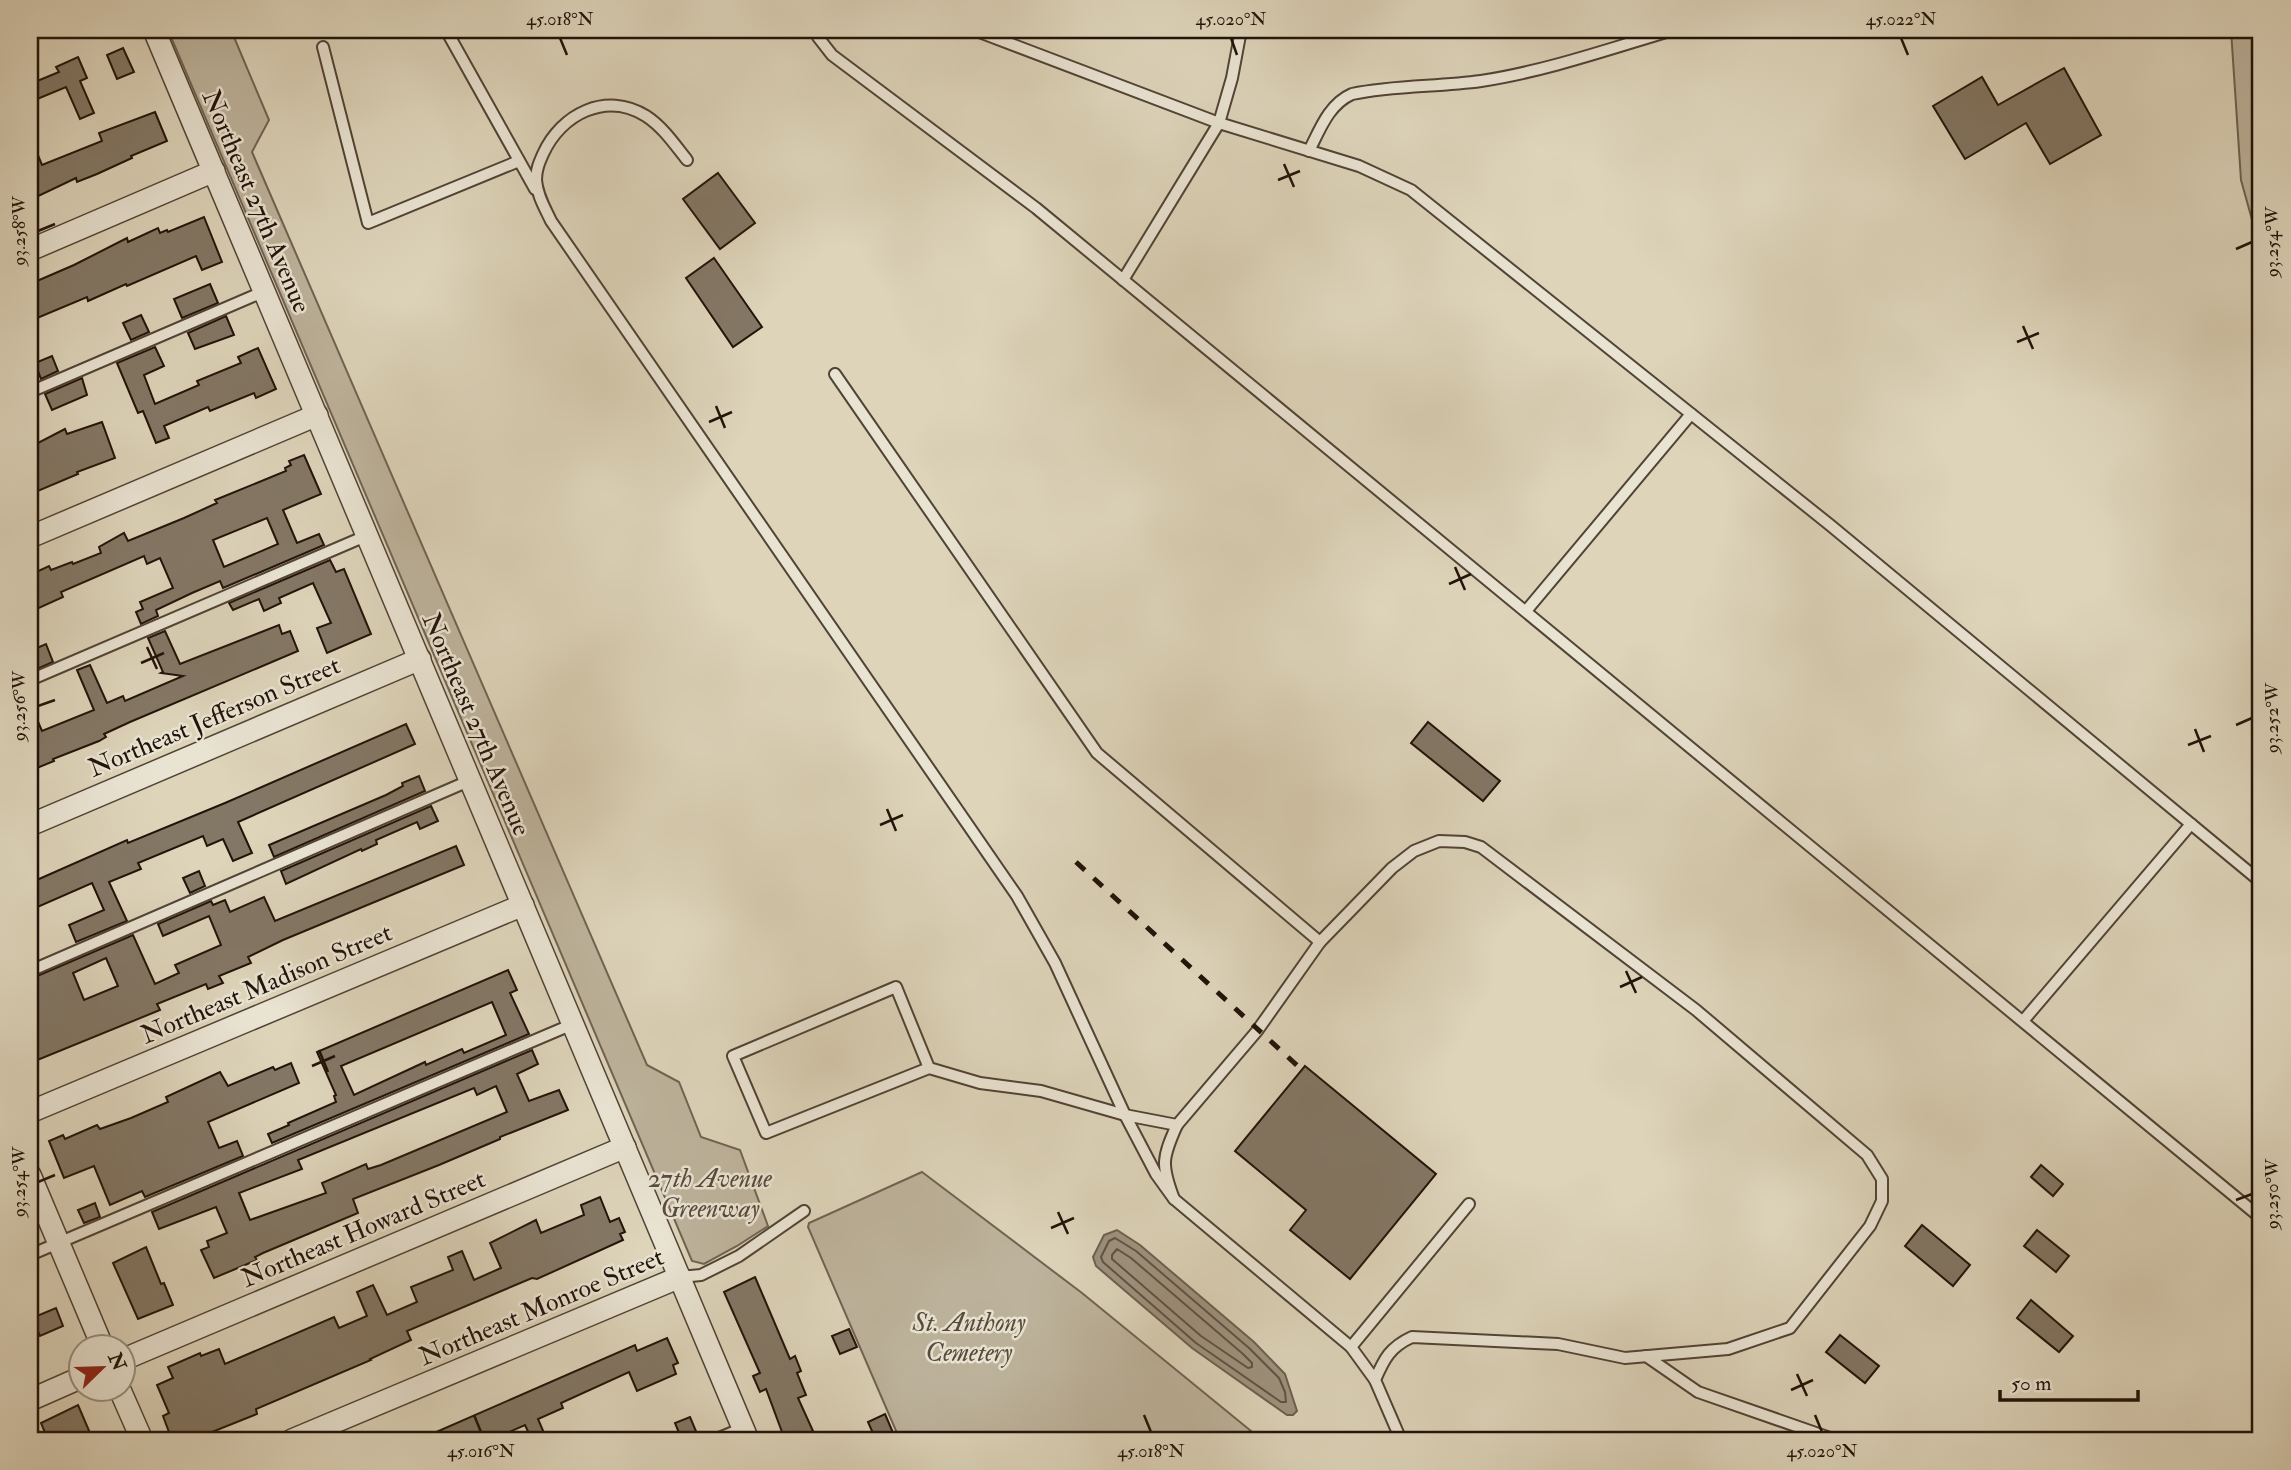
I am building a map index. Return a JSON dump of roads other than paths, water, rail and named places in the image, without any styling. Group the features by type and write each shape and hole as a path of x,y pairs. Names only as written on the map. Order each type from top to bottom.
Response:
{"street":[{"name":"Northeast 27th Avenue","path":"154,30 746,1434"},
{"path":"30,250 214,172"},
{"path":"30,537 317,415"},
{"name":"Northeast Jefferson Street","path":"30,825 420,659"},
{"name":"Northeast Madison Street","path":"30,1112 523,905"},
{"name":"Northeast Howard Street","path":"136,1354 625,1147"},
{"path":"30,1175 97,1334"},
{"name":"Northeast Monroe Street","path":"292,1440 680,1277"},
{"path":"30,1400 66,1384"},
{"path":"126,1404 142,1440"}],"lane":[{"path":"446,30 551,221 1017,897 1055,963 1125,1115 1156,1174 1174,1199 1351,1347 1375,1380 1401,1440"},
{"path":"815,30 832,55 1035,208 2261,1217"},
{"path":"974,30 1219,123 1359,166 1411,190 1830,525 2261,882"},
{"path":"1123,280 1219,123 1232,78 1241,30"},
{"path":"1309,151 1330,111 1342,98 1352,94 1513,75 1673,30"},
{"path":"323,47 369,223 519,161"},
{"path":"540,199 536,181 537,167 548,142 577,114 594,107 611,105 647,116 666,133 687,160"},
{"path":"30,392 265,291"},
{"path":"835,374 1097,753 1320,942"},
{"path":"1526,611 1691,414"},
{"path":"30,680 368,536"},
{"path":"30,971 471,780"},
{"path":"2023,1021 2191,824"},
{"path":"1174,1199 1164,1172 1166,1148 1177,1125 1257,1031 1320,942 1392,867 1413,851 1439,841 1465,842 1481,847 1696,1010 1867,1155 1882,1179 1882,1201 1870,1226 1790,1328 1728,1349 1625,1358 1558,1344 1412,1337 1385,1356 1375,1380"},
{"path":"929,1068 896,987 733,1056 766,1133 929,1068 980,1083 1041,1091 1125,1115 1177,1125"},
{"path":"30,1255 573,1024"},
{"path":"1351,1347 1469,1204"},
{"name":"Northeast Monroe Street","path":"680,1277 701,1275 739,1256 804,1211"},
{"path":"1646,1356 1699,1392 1836,1440"},
{"path":"714,1440 746,1434"}],"water":[{"path":"1117,1230 1140,1245 1254,1342 1285,1374 1297,1411 1293,1415 1287,1415 1192,1348 1096,1266 1093,1257 1104,1235"}],"railway":[{"path":"1076,862 1302,1070"}],"park label":[{"name":"27th Avenue Greenway","path":"710,1193"},
{"name":"St. Anthony Cemetery","path":"969,1337"}]}
